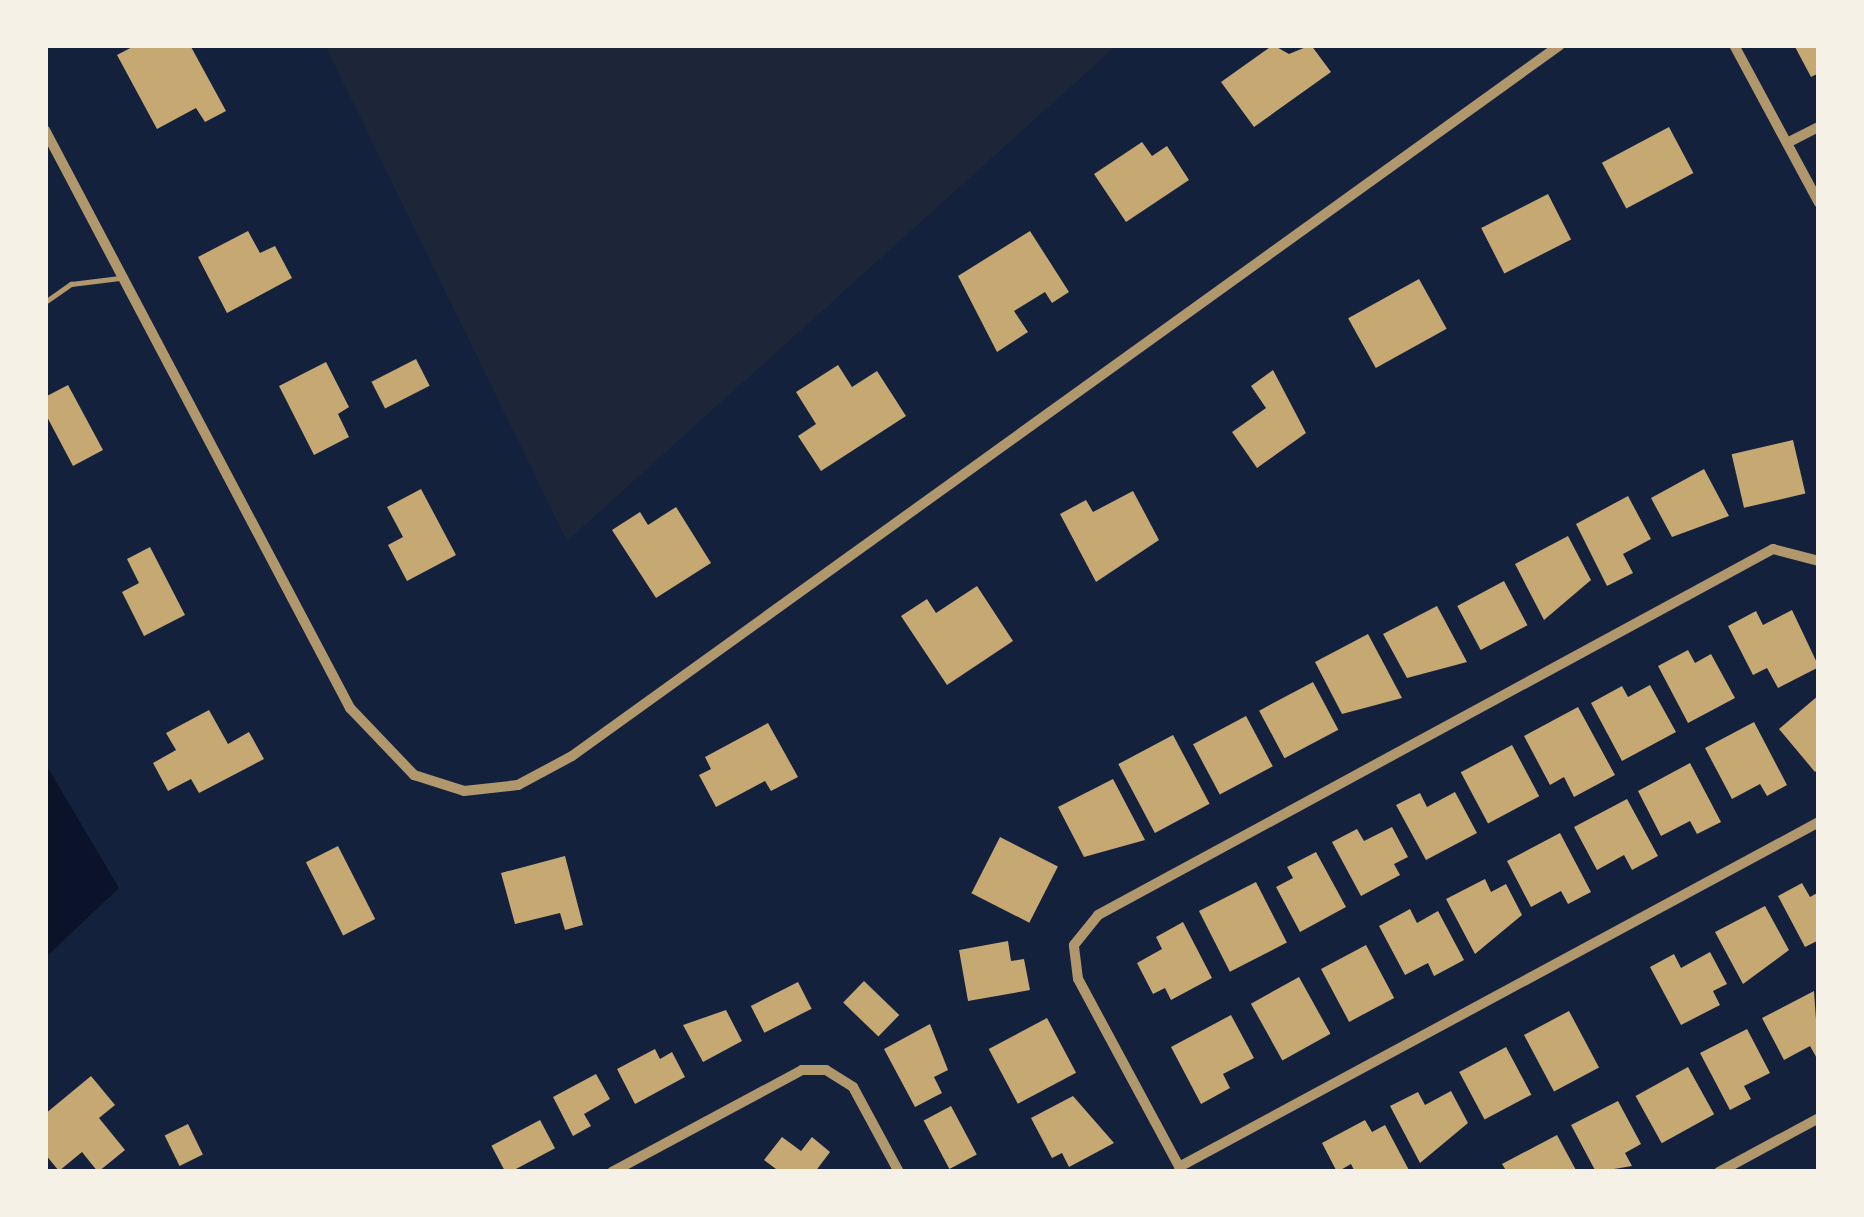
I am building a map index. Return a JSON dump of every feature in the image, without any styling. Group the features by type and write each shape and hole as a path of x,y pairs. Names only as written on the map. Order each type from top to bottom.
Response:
{"street":[{"path":"45,130 350,708 381,749 414,774 464,791 518,784 572,756 1560,45"},
{"path":"1734,45 1819,203"},
{"path":"1787,143 1819,127"},
{"path":"1819,562 1773,550 1098,915 1074,945 1078,979 1180,1169 1819,822"},
{"path":"612,1172 802,1070 826,1070 853,1087 898,1172"},
{"path":"1719,1172 1819,1118"}],"lane":[{"path":"45,302 71,284 123,278"}],"shaded area":[{"path":"325,45 1117,45 567,541"},
{"path":"45,763 119,888 45,958"}],"building":[{"path":"136,45 190,45 226,111 205,122 196,108 157,129 117,55"},
{"path":"1273,45 1289,54 1311,45 1331,72 1254,127 1221,82"},
{"path":"1794,45 1819,45 1819,73 1811,77"},
{"path":"1669,127 1693,173 1626,209 1602,163"},
{"path":"1142,142 1152,156 1167,146 1189,180 1126,222 1094,174"},
{"path":"1548,194 1571,239 1504,273 1481,228"},
{"path":"248,231 260,253 275,246 292,278 227,313 198,257"},
{"path":"1030,231 1069,292 1052,303 1045,292 1014,311 1028,332 997,352 958,276"},
{"path":"1419,279 1447,329 1376,368 1348,318"},
{"path":"416,359 430,386 385,408 371,382"},
{"path":"326,362 349,407 338,414 349,437 314,455 279,386"},
{"path":"838,365 852,387 877,371 906,416 821,471 798,436 816,424 796,392"},
{"path":"1273,370 1306,433 1257,468 1232,432 1266,408 1251,386"},
{"path":"68,385 103,450 73,466 45,413 45,397"},
{"path":"1793,440 1805,494 1744,508 1732,454"},
{"path":"1704,469 1729,516 1672,537 1651,498"},
{"path":"421,489 456,555 407,581 388,545 403,537 387,507"},
{"path":"1133,491 1159,540 1096,582 1060,514 1086,500 1093,512"},
{"path":"1628,496 1651,539 1623,554 1633,573 1607,586 1576,524"},
{"path":"676,507 711,563 656,598 612,530 640,512 648,525"},
{"path":"1568,536 1591,580 1544,620 1515,564"},
{"path":"150,547 185,615 144,636 122,592 139,583 127,559"},
{"path":"1504,581 1527,625 1481,650 1457,606"},
{"path":"977,586 1013,641 947,685 901,616 927,599 936,613"},
{"path":"1437,606 1467,662 1407,678 1383,634"},
{"path":"1792,610 1819,667 1778,688 1767,668 1753,675 1728,626 1756,611 1763,625"},
{"path":"1368,634 1402,698 1342,714 1315,662"},
{"path":"1688,650 1695,663 1711,654 1735,698 1688,723 1658,666"},
{"path":"1313,682 1338,730 1284,758 1259,711"},
{"path":"1650,685 1676,732 1622,761 1591,703 1622,686 1628,697"},
{"path":"1819,695 1819,768 1815,772 1779,729"},
{"path":"1578,707 1615,775 1574,797 1564,777 1550,785 1524,736"},
{"path":"209,710 228,744 249,732 264,759 199,793 191,779 168,791 153,763 176,750 166,733"},
{"path":"1246,716 1273,766 1220,794 1193,744"},
{"path":"1754,722 1787,785 1767,796 1760,784 1732,799 1705,748"},
{"path":"768,723 798,777 771,791 765,781 716,807 699,775 711,769 705,757"},
{"path":"1173,735 1210,804 1155,833 1118,764"},
{"path":"1512,745 1539,796 1488,823 1461,772"},
{"path":"1690,763 1721,822 1697,834 1690,821 1661,836 1638,791"},
{"path":"1113,779 1145,840 1084,857 1058,807"},
{"path":"1455,792 1477,833 1426,860 1396,805 1420,793 1427,807"},
{"path":"1627,799 1658,856 1632,870 1624,855 1597,870 1574,827"},
{"path":"1392,827 1408,857 1394,864 1400,875 1361,896 1332,842 1357,829 1364,841"},
{"path":"1560,833 1591,892 1568,904 1561,891 1531,907 1507,861"},
{"path":"1000,837 1058,867 1029,923 971,893"},
{"path":"338,846 375,919 343,935 306,862"},
{"path":"1316,852 1346,907 1300,932 1276,887 1293,878 1287,867"},
{"path":"565,856 583,925 565,930 560,913 515,924 501,873"},
{"path":"1485,879 1491,892 1506,884 1522,915 1475,954 1446,899"},
{"path":"1256,882 1287,943 1230,972 1199,911"},
{"path":"1802,883 1810,897 1819,892 1819,940 1805,947 1778,896"},
{"path":"1765,906 1789,950 1743,984 1715,932"},
{"path":"1410,909 1417,923 1438,911 1464,960 1434,976 1428,963 1405,975 1379,926"},
{"path":"1183,922 1212,978 1171,1000 1165,988 1153,994 1137,963 1162,949 1156,937"},
{"path":"1008,941 1011,961 1024,959 1030,990 968,1001 959,950"},
{"path":"1366,945 1394,998 1349,1022 1321,969"},
{"path":"1710,952 1727,984 1713,991 1720,1005 1681,1025 1650,967 1674,954 1681,968"},
{"path":"1299,977 1331,1034 1282,1061 1251,1004"},
{"path":"864,981 899,1015 878,1037 843,1003"},
{"path":"798,982 812,1009 764,1033 751,1006"},
{"path":"1814,991 1819,1062 1810,1046 1784,1060 1762,1018"},
{"path":"726,1010 742,1041 703,1062 683,1025"},
{"path":"1569,1011 1599,1068 1554,1091 1524,1035"},
{"path":"1231,1015 1254,1058 1223,1074 1230,1088 1201,1104 1171,1047"},
{"path":"1047,1018 1076,1073 1018,1104 989,1049"},
{"path":"930,1024 948,1070 934,1077 942,1093 915,1107 884,1049"},
{"path":"1747,1029 1770,1073 1744,1086 1751,1099 1730,1110 1700,1053"},
{"path":"1506,1047 1531,1095 1485,1120 1459,1072"},
{"path":"655,1049 660,1059 672,1052 685,1077 635,1104 617,1069"},
{"path":"1688,1067 1714,1114 1662,1143 1636,1096"},
{"path":"596,1074 610,1099 584,1114 591,1126 573,1136 553,1097"},
{"path":"91,1076 115,1105 99,1118 125,1150 98,1172 82,1152 59,1171 45,1154 45,1114"},
{"path":"1451,1091 1468,1123 1420,1163 1390,1106 1418,1092 1425,1105"},
{"path":"1073,1096 1114,1143 1069,1167 1062,1153 1052,1158 1031,1118"},
{"path":"1618,1101 1641,1144 1625,1153 1632,1166 1596,1172 1571,1125"},
{"path":"951,1106 977,1155 949,1169 924,1121"},
{"path":"540,1120 555,1148 505,1172 491,1146"},
{"path":"1365,1120 1372,1132 1385,1125 1410,1172 1355,1172 1351,1164 1337,1172 1322,1143"},
{"path":"188,1124 203,1155 180,1166 165,1135"},
{"path":"1557,1135 1577,1172 1507,1172 1502,1164"},
{"path":"782,1137 801,1151 812,1137 830,1152 815,1172 780,1172 764,1160"}]}
